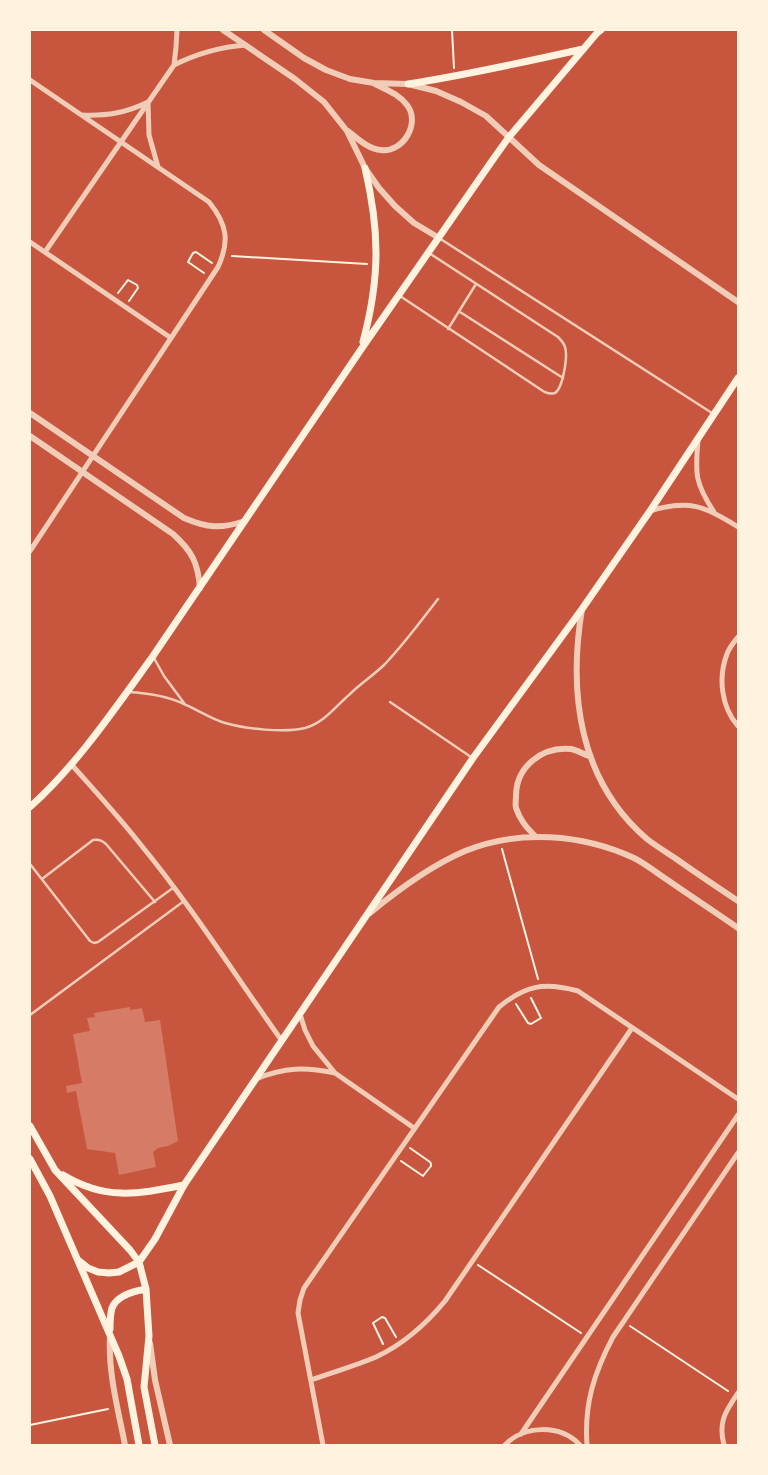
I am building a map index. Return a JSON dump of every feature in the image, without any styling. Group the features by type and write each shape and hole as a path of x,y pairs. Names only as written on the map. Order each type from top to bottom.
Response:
{"main road":[{"path":"30,807 52,787 72,764 153,656 362,348 509,137 601,30"},
{"path":"408,84 455,77 583,49"},
{"path":"362,348 372,302 377,265 372,199 365,168"},
{"path":"78,1260 88,1268 109,1274 119,1272 139,1262 155,1239 184,1185 365,917 473,758 650,512 738,378"},
{"path":"30,1126 55,1170 139,1262 146,1288 149,1336 144,1387 155,1445"},
{"path":"30,1159 50,1196 110,1332 127,1379 140,1445"},
{"path":"55,1170 81,1184 108,1192 146,1193 184,1185"},
{"path":"110,1332 111,1310 115,1303 134,1291 146,1288"}],"street":[{"path":"45,252 174,64 176,30"},
{"path":"223,30 295,79 324,102 347,131 365,168 379,188 414,223 439,238"},
{"path":"264,30 304,58 326,70 350,79 374,83 408,84 436,91 486,116 540,165 738,302"},
{"path":"174,64 209,50 246,46"},
{"path":"30,80 208,202 218,213 224,227 226,241 223,256 218,267 30,551"},
{"path":"347,131 368,147 383,151 398,147 408,136 413,121 409,106 399,95 374,83"},
{"path":"82,115 116,114 132,110 148,102"},
{"path":"148,102 149,136 158,168"},
{"path":"30,242 171,338"},
{"path":"30,413 184,518 214,527 230,526 245,521"},
{"path":"30,436 185,544 194,558 200,589"},
{"path":"698,437 696,466 698,479 703,494 714,512"},
{"path":"650,512 665,507 697,506 714,512 738,527"},
{"path":"582,609 578,633 576,675 579,716 589,756 603,787 623,815 647,839 738,901"},
{"path":"738,637 727,653 722,676 724,699 733,720 738,726"},
{"path":"535,836 522,823 516,806 516,787 523,770 536,757 553,750 572,749 589,756"},
{"path":"72,764 142,845 184,901 282,1041"},
{"path":"365,917 402,887 434,867 466,851 500,841 535,836 570,838 604,846 636,859 738,928"},
{"path":"323,1445 298,1313 304,1288 499,1007 512,996 540,986 559,986 578,991 738,1099"},
{"path":"300,1014 312,1046 335,1074 414,1128"},
{"path":"311,1380 376,1357 421,1328 434,1315 632,1028"},
{"path":"255,1080 270,1073 286,1069 302,1068 335,1074"},
{"path":"521,1434 738,1115"},
{"path":"586,1445 588,1405 593,1382 602,1359 624,1322 738,1153"},
{"path":"110,1332 109,1352 111,1371 125,1445"},
{"path":"149,1336 155,1380 170,1445"},
{"path":"724,1445 722,1424 725,1412 737,1395"},
{"path":"505,1444 521,1434 536,1429 551,1430 565,1434 580,1445"}],"lane":[{"path":"439,238 714,414"},
{"path":"399,296 540,389 549,394 554,393 558,389 563,378 566,348 558,337 429,253"},
{"path":"448,329 476,284"},
{"path":"460,312 563,378"},
{"path":"127,692 156,695 185,704 204,715 225,723 247,728 288,730 305,728 319,722 331,713 385,664 438,599"},
{"path":"153,656 164,676 185,704"},
{"path":"390,702 473,758"},
{"path":"42,879 93,840 102,840 155,902"},
{"path":"30,864 90,941 94,943 174,888"},
{"path":"30,1015 184,901"}],"path":[{"path":"452,30 455,77"},
{"path":"211,278 189,263 188,260 196,252 218,267"},
{"path":"223,256 377,265"},
{"path":"114,299 128,280 137,285 138,288 125,307"},
{"path":"500,841 540,986"},
{"path":"512,996 528,1023 531,1024 541,1018 526,990"},
{"path":"394,1157 421,1175 424,1175 428,1170 431,1164 404,1144"},
{"path":"472,1261 587,1337"},
{"path":"387,1351 373,1325 374,1322 382,1317 384,1317 400,1343"},
{"path":"624,1322 737,1395"},
{"path":"30,1425 118,1407"}],"building":[{"path":"130,1007 130,1010 142,1008 145,1022 160,1020 178,1141 158,1148 153,1152 156,1167 119,1175 115,1153 87,1149 76,1091 67,1093 66,1086 82,1083 73,1034 90,1031 87,1018 95,1017 94,1013"}]}
